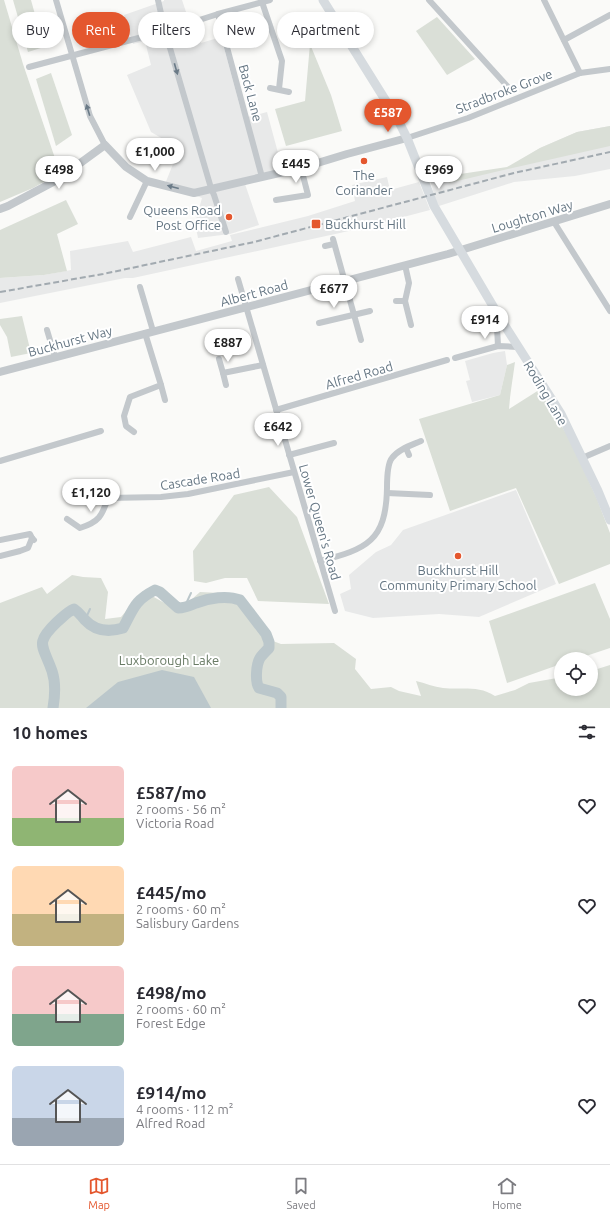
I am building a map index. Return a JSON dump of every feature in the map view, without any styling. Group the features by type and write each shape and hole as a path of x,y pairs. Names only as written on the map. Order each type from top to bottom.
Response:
{"main road":[{"name":"Roding Lane","path":"323,0 371,75 407,138 434,206 500,318 562,414 610,520"}],"street":[{"path":"56,0 90,116 105,145 126,167 147,181 194,193 301,168 407,138"},
{"path":"158,0 161,12"},
{"path":"225,12 270,0"},
{"path":"429,0 508,87"},
{"path":"544,0 580,73"},
{"path":"262,2 282,61 279,89"},
{"path":"564,40 610,15"},
{"path":"29,67 138,38"},
{"path":"170,48 211,188 225,229"},
{"name":"Back Lane","path":"227,48 262,177"},
{"name":"Stradbroke Grove","path":"407,138 468,118 580,73 610,70"},
{"path":"270,88 289,92"},
{"path":"0,209 57,180 105,145"},
{"path":"276,200 308,195 301,168"},
{"path":"130,217 147,181"},
{"name":"Loughton Way","path":"461,250 610,204"},
{"path":"554,222 610,311"},
{"path":"324,246 333,241 361,340"},
{"name":"Albert Road","path":"149,332 461,250"},
{"path":"405,265 409,284 405,301 411,325"},
{"name":"Lower Queen's Road","path":"238,279 335,610"},
{"path":"140,287 165,400"},
{"path":"396,301 405,301"},
{"path":"319,323 370,311"},
{"path":"498,346 497,327 500,318"},
{"path":"47,330 55,357"},
{"name":"Buckhurst Way","path":"0,372 149,332"},
{"path":"455,358 498,346 518,347"},
{"path":"219,359 226,385"},
{"name":"Alfred Road","path":"276,410 447,360"},
{"path":"223,373 263,365"},
{"path":"134,432 126,426 124,416 130,397 161,385"},
{"path":"0,461 101,431"},
{"path":"320,561 347,554 365,546 378,531 386,511 387,474 391,458 406,448 421,441"},
{"path":"289,455 334,443"},
{"path":"582,458 610,446"},
{"path":"406,448 409,455"},
{"name":"Cascade Road","path":"67,519 80,528 93,523 103,514 108,498 161,497 188,494 294,472"},
{"path":"387,493 430,495"},
{"path":"0,540 30,534 33,539 28,548 0,556"}],"shaded area":[{"path":"182,0 186,12 138,12 138,43 133,44 130,34 130,13 164,1"},
{"path":"213,39 213,48 224,48 244,118 267,112 284,175 245,184 259,225 230,234 198,238 195,223 202,198 165,184 173,164 163,139 151,132 127,75 151,65 147,48 205,48 205,42"},
{"path":"610,126 610,169 575,176 514,182 439,206 436,201 430,180 507,168 540,148 577,132"},
{"path":"387,177 390,190 419,182 430,210 358,229 133,278 125,278 0,303 0,278 44,275 71,270 70,251 128,241 133,252 191,237 196,251 232,241 230,235 308,216 355,201 352,185"},
{"path":"505,351 507,365 500,395 472,402 466,381 470,380 465,361"},
{"name":"Buckhurst Hill Community Primary School","path":"516,490 556,584 479,617 439,614 373,618 345,611 340,594 351,589 349,575 376,552 391,545 403,530"},
{"name":"Luxborough Lake","path":"162,670 194,677 211,708 86,708 118,682"}],"green space":[{"path":"0,0 4,0 12,27 12,48 18,48 60,173 33,188 0,202"},
{"path":"13,0 31,0 34,12 16,12"},
{"path":"437,17 475,59 447,75 416,31"},
{"path":"27,48 41,48 28,52"},
{"path":"310,48 312,48 331,95 342,131 286,146 275,109 305,101"},
{"path":"51,73 72,135 56,146 36,79"},
{"path":"610,126 610,146 449,183 447,176 507,167 540,148 577,132"},
{"path":"66,200 78,224 57,234 67,271 44,275 0,278 0,230"},
{"path":"22,316 31,353 11,357 7,337 0,325 0,319"},
{"path":"515,362 509,409 539,390 569,438 597,499 610,533 610,564 559,584 516,488 450,511 419,419 500,395 507,365"},
{"path":"269,487 297,517 329,604 258,601 247,578 225,578 206,583 194,581 193,551 234,495"},
{"path":"72,575 101,578 108,592 105,619 121,617 143,591 170,606 184,606 200,592 220,593 239,601 262,637 281,644 334,643 356,659 355,669 371,689 391,687 399,691 421,696 416,681 443,688 482,690 495,696 515,690 529,683 554,679 554,696 598,696 598,669 610,665 610,708 0,708 0,603 42,587 47,594"},
{"path":"595,583 610,619 610,648 598,652 554,652 554,666 507,683 489,621"}],"waterway":[{"path":"53,708 55,685 52,671 42,645 45,635 50,629 74,609 89,624 98,629 113,630 123,628 135,606 143,598 155,590 160,592 178,608 201,601 218,598 235,598 240,600 266,634 269,642 269,648 260,658 256,673 259,688 277,693 281,697 281,708"},
{"path":"184,608 191,593"},
{"path":"85,620 90,609"}],"railway":[{"path":"0,292 103,274 254,242 514,173 610,152"}],"place":[{"name":"The Coriander","path":"364,161"},
{"name":"Queens Road Post Office","path":"229,217"},
{"name":"Buckhurst Hill","path":"316,224"},
{"name":"Buckhurst Hill Community Primary School","path":"458,556"}]}
